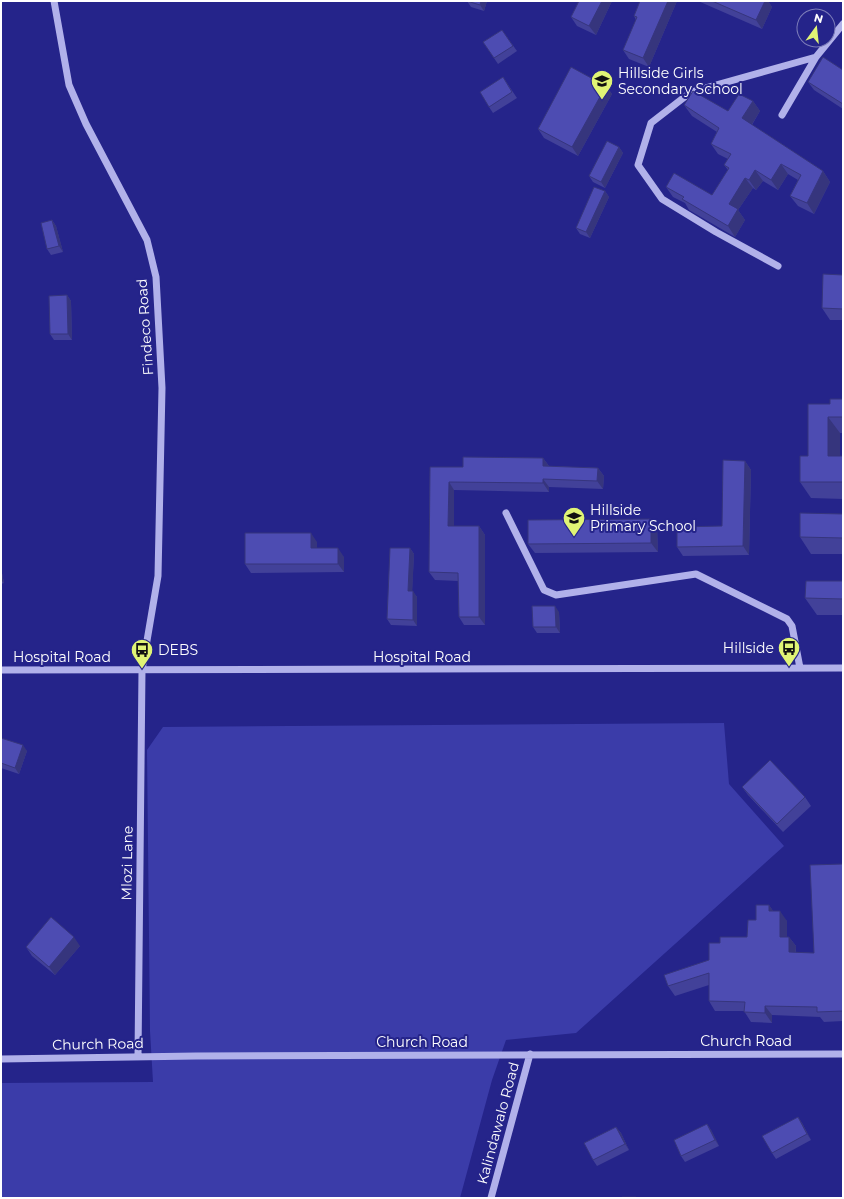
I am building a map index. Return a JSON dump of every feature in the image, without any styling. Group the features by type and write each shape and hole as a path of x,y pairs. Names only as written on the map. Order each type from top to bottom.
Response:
{"street":[{"name":"Findeco Road","path":"54,1 69,85 86,124 147,240 156,277 162,388 158,576 142,670"},
{"path":"782,115 816,57 843,24"},
{"path":"778,266 662,200 638,165 651,123 691,92 816,57"},
{"path":"506,513 544,590 556,595 696,574 787,619 792,626 800,668"},
{"name":"Hospital Road","path":"1,670 843,668"},
{"name":"Mlozi Lane","path":"138,1056 142,670"},
{"name":"Kalindawalo Road","path":"491,1198 530,1054"},
{"name":"Church Road","path":"1,1059 138,1056 843,1054"}],"shaded area":[{"path":"724,723 729,784 784,846 576,1033 506,1040 492,1080 460,1198 1,1198 1,1083 153,1082 150,1031 147,750 163,727"}],"building":[{"path":"467,1 481,1 480,5"},
{"path":"579,1 602,1 589,26 571,17"},
{"path":"640,1 668,1 643,58 623,50 637,17 634,16"},
{"path":"712,1 765,1 756,20"},
{"path":"502,30 513,46 494,58 483,42"},
{"path":"823,57 843,70 843,104 808,82"},
{"path":"571,67 606,86 572,147 538,129"},
{"path":"503,77 512,92 489,107 480,92"},
{"path":"693,91 728,111 739,94 753,101 742,118 823,171 807,203 790,196 801,175 781,164 771,180 755,170 749,180 745,178 729,204 738,209 728,226 682,199 684,197 666,187 674,173 712,195 729,168 724,165 731,154 711,144 719,128 684,105"},
{"path":"607,141 619,147 601,182 589,176"},
{"path":"594,187 605,191 586,232 576,228"},
{"path":"52,220 59,246 47,249 41,223"},
{"path":"823,274 843,275 843,309 822,308"},
{"path":"67,295 68,334 50,334 49,296"},
{"path":"830,399 843,399 843,417 828,417 828,456 843,456 843,482 800,482 800,456 808,456 808,404 830,404"},
{"path":"463,457 543,458 543,466 598,468 597,481 543,479 543,483 449,482 448,526 479,526 479,617 459,617 458,573 429,572 430,467 463,467"},
{"path":"723,460 745,461 743,546 677,547 677,527 722,526"},
{"path":"800,513 843,514 843,538 800,537"},
{"path":"651,519 651,543 528,544 528,520"},
{"path":"245,533 311,533 311,548 338,548 338,564 245,564"},
{"path":"390,548 410,548 408,591 413,591 413,620 387,619"},
{"path":"806,581 843,581 843,599 805,598"},
{"path":"532,606 555,606 556,627 533,627"},
{"path":"1,738 23,745 15,768 1,763"},
{"path":"770,760 805,797 777,824 742,787"},
{"path":"843,864 843,1011 817,1012 817,1007 765,1006 765,1013 744,1012 745,1002 709,1001 709,973 668,986 664,975 709,960 709,943 720,943 720,937 747,937 748,920 756,920 756,905 769,905 769,911 780,911 780,937 789,937 789,952 814,953 810,865"},
{"path":"51,917 74,937 49,967 26,947"},
{"path":"798,1117 807,1134 772,1153 762,1136"},
{"path":"707,1124 715,1140 681,1156 674,1140"},
{"path":"616,1127 625,1144 593,1160 584,1143"},
{"path":"636,1197 636,1198 622,1198"}],"place":[{"name":"Hillside Girls Secondary School","path":"602,100"},
{"name":"Hillside Primary School","path":"574,538"},
{"name":"Hillside","path":"789,668"},
{"name":"DEBS","path":"142,670"}]}
